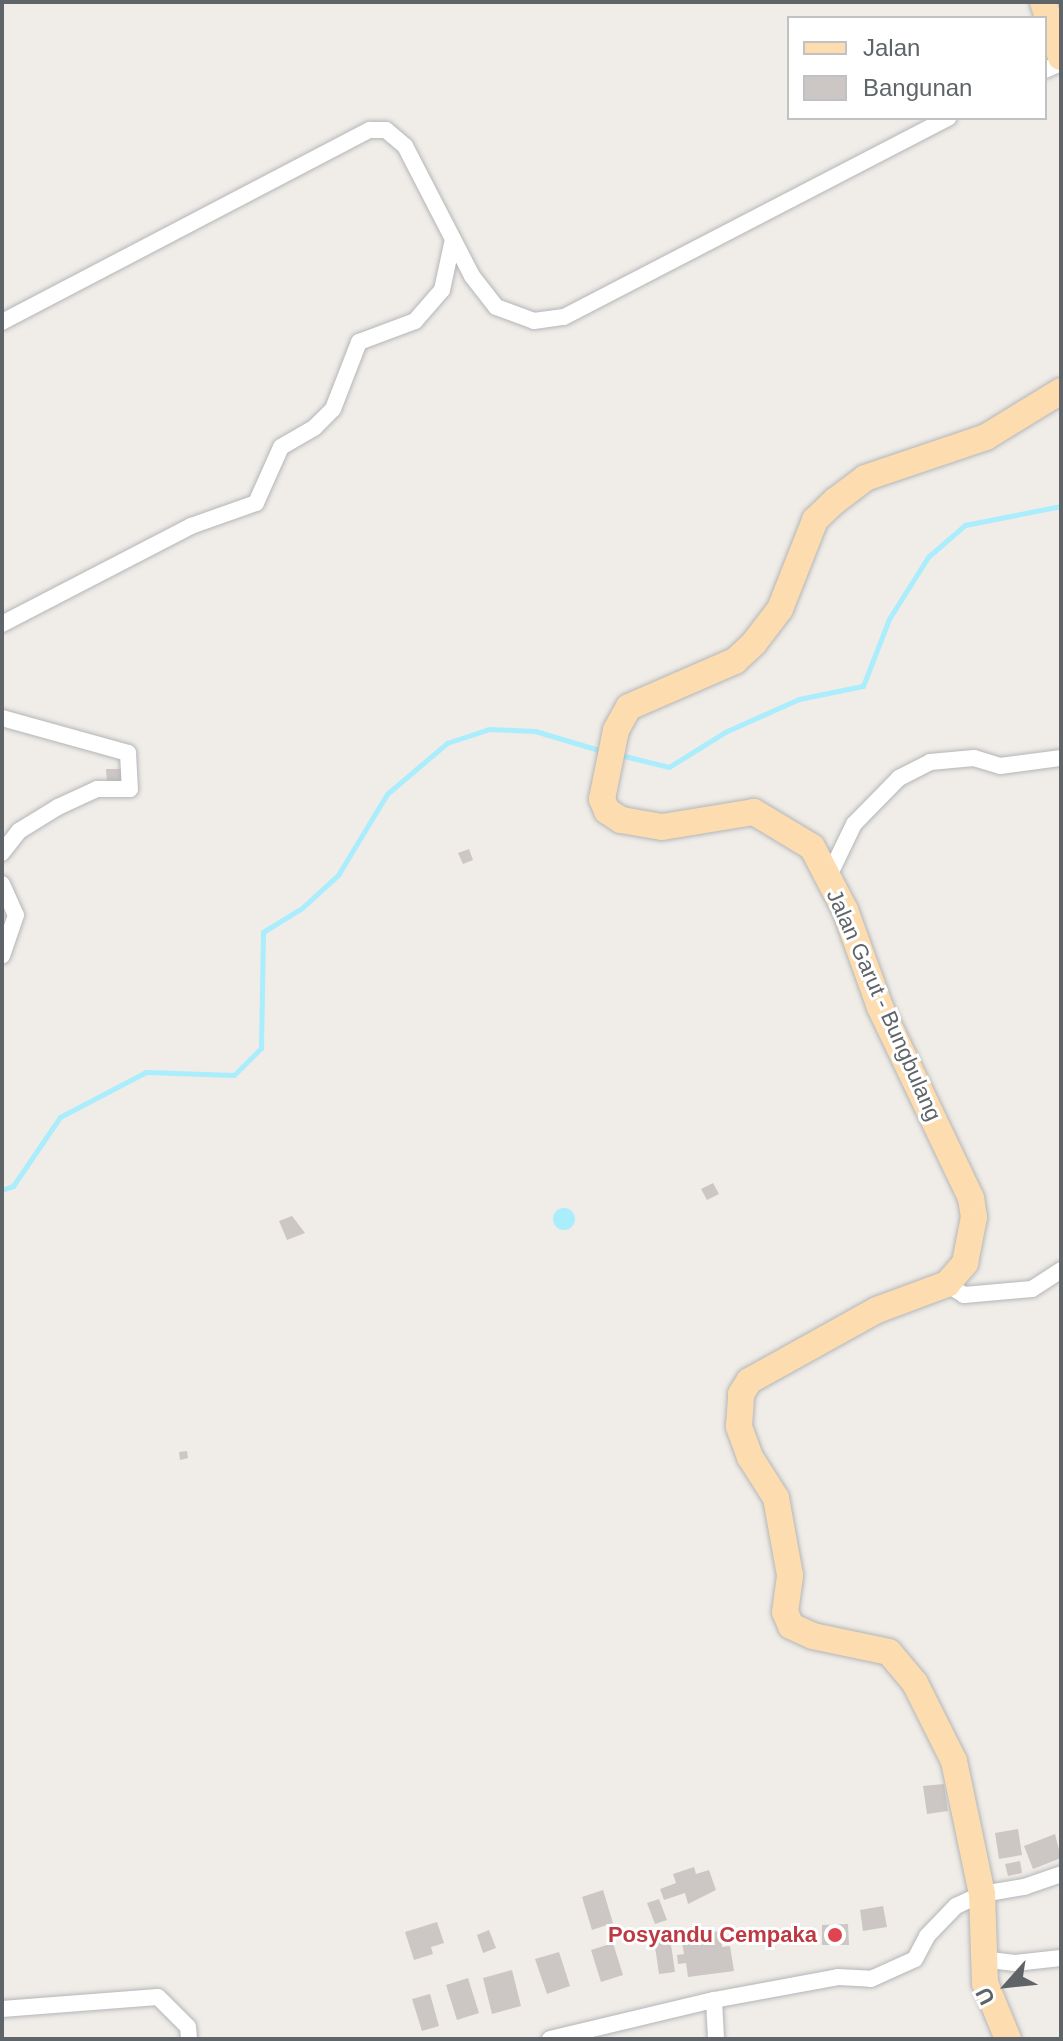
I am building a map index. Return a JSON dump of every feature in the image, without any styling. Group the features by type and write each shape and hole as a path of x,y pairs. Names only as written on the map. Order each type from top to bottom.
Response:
{"main road":[{"path":"1043,2 1061,57"},
{"name":"Jalan Garut - Bungbulang","path":"947,1284 965,1263 974,1217 971,1198 880,1007 845,910 812,847 754,812 662,827 621,820 607,811 602,799 604,780 616,730 629,707 643,697 735,661 754,643 780,609 815,520 845,494 893,467 986,437 1061,391"},
{"path":"947,1284 868,1315 749,1381 741,1394 739,1426 750,1457 776,1498 790,1575 788,1619 800,1633 878,1646 899,1660 954,1761 982,1894 985,1983 1008,2039"}],"street":[{"path":"2,322 370,130 386,130 405,146 453,239 496,307 534,321 564,317 944,120"},
{"path":"2,624 191,526 256,503 281,447 315,427 333,409 359,342 415,321 442,290 453,239"},
{"path":"2,718 128,753 130,789 97,789 58,807 19,831 2,853"},
{"path":"827,880 854,824 909,772 945,760 974,758 1000,766 1061,758"},
{"path":"2,884 16,915 2,956"},
{"path":"947,1284 964,1295 1032,1289 1061,1270"},
{"path":"550,2039 714,2000 838,1977 871,1979 899,1969 915,1959 927,1936 956,1906 982,1894 1024,1887 1061,1874"},
{"path":"982,1959 1015,1963 1061,1958"},
{"path":"2,2009 158,1997 188,2027 189,2039"},
{"path":"714,2000 716,2039"}],"water":[{"path":"564,1208 572,1211 575,1219 572,1227 564,1230 556,1227 553,1219 556,1211"}],"building":[{"path":"106,769 121,769 121,784 107,784"},
{"path":"469,849 473,860 463,864 458,853"},
{"path":"713,1183 719,1194 707,1200 701,1189"},
{"path":"292,1216 305,1233 287,1240 279,1221"},
{"path":"187,1451 188,1458 180,1460 179,1452"},
{"path":"944,1784 948,1811 927,1814 923,1786"},
{"path":"1018,1829 1022,1855 999,1859 995,1833"},
{"path":"1055,1834 1061,1858 1033,1869 1024,1846"},
{"path":"1020,1861 1022,1873 1008,1876 1005,1864"},
{"path":"694,1867 696,1874 709,1870 716,1890 688,1904 685,1893 664,1900 660,1889 676,1883 673,1874"},
{"path":"603,1890 613,1923 592,1930 582,1897"},
{"path":"659,1899 667,1920 655,1924 647,1903"},
{"path":"883,1906 887,1927 863,1931 860,1910"},
{"path":"437,1922 444,1943 431,1947 433,1954 414,1960 405,1932"},
{"name":"Posyandu Cempaka","path":"848,1924 849,1945 822,1945 822,1925"},
{"path":"489,1930 496,1948 483,1953 477,1935"},
{"path":"669,1931 675,1972 659,1974 653,1933"},
{"path":"720,1931 722,1947 730,1946 734,1971 688,1977 686,1963 678,1964 677,1955 684,1954 681,1936"},
{"path":"613,1943 623,1975 601,1982 591,1950"},
{"path":"559,1952 570,1986 547,1994 535,1959"},
{"path":"512,1970 521,2006 492,2014 483,1978"},
{"path":"468,1978 479,2013 457,2020 446,1985"},
{"path":"430,1994 439,2026 422,2031 412,1999"}],"waterway":[{"path":"620,755 669,767 725,732 799,699 863,686 889,619 928,557 965,525 1061,506"},
{"path":"2,1190 13,1186 60,1117 146,1072 234,1075 261,1048 263,932 302,908 338,875 387,794 447,743 489,729 535,731 602,751"}],"place":[{"name":"Posyandu Cempaka","path":"835,1935"}]}
